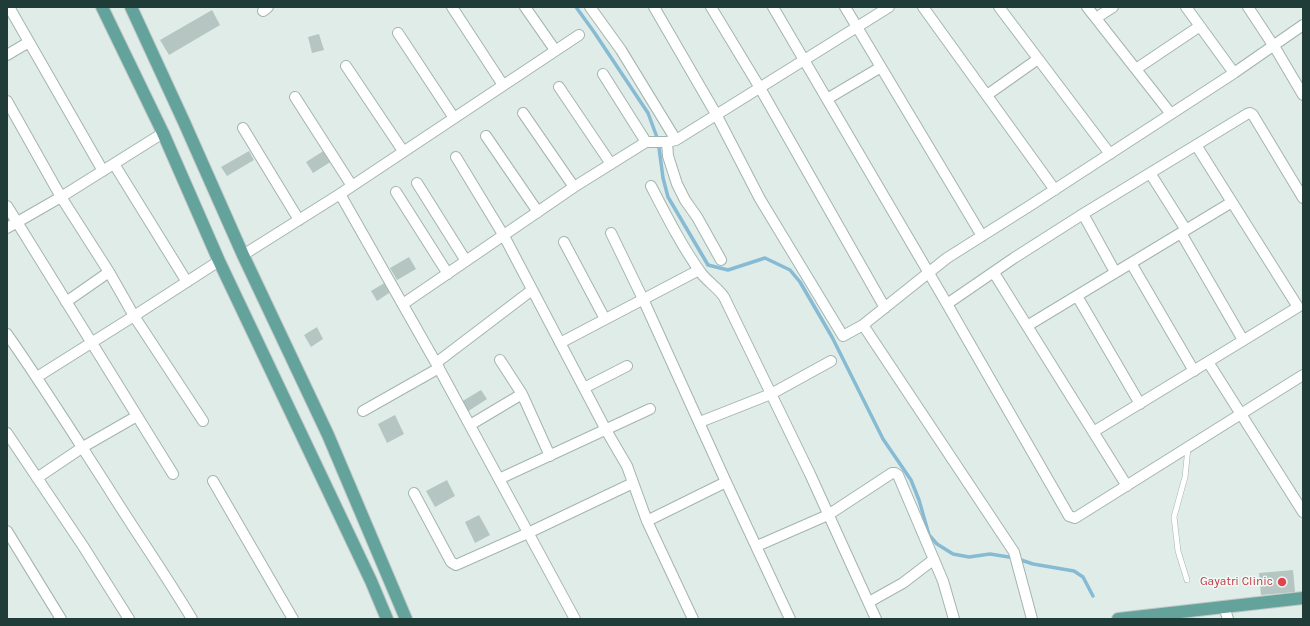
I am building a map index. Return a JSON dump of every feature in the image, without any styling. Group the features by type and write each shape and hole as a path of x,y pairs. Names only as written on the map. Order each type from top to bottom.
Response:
{"main road":[{"path":"102,7 163,133 219,261 371,581 387,619"},
{"path":"131,7 243,255 328,435 406,619"},
{"path":"1118,619 1303,598"}],"street":[{"path":"9,7 103,171"},
{"path":"452,7 503,85"},
{"path":"525,7 556,50"},
{"path":"590,7 621,50 669,142 668,156 677,184 721,260"},
{"path":"654,7 716,114 760,199 842,335 846,336 863,325 947,258 1055,190 1234,73 1303,25"},
{"path":"711,7 760,88 885,308"},
{"path":"773,7 1069,516 1075,518 1303,375"},
{"path":"845,7 982,236"},
{"path":"403,304 574,187 611,164 649,142 669,142 805,61 889,7"},
{"path":"923,7 1055,190"},
{"path":"999,7 1110,154"},
{"path":"1087,7 1171,114"},
{"path":"1096,18 1113,7"},
{"path":"1186,7 1234,73"},
{"path":"1248,7 1303,95"},
{"path":"1136,69 1200,26"},
{"path":"398,33 454,118"},
{"path":"243,255 340,194 579,35"},
{"path":"7,55 29,42"},
{"path":"987,95 1038,59"},
{"path":"346,66 403,152"},
{"path":"827,99 881,67"},
{"path":"603,74 649,142"},
{"path":"559,87 611,164"},
{"path":"294,97 352,186"},
{"path":"7,101 61,197 109,272 134,316 203,421"},
{"path":"523,113 574,187"},
{"path":"947,304 1014,258 1083,214 1250,113 1253,115 1303,198"},
{"path":"243,128 299,220"},
{"path":"7,228 61,197 163,133"},
{"path":"486,136 538,212"},
{"path":"1093,432 1243,340 1301,310 1196,145"},
{"path":"456,157 504,236 606,430 627,466 647,521 693,619"},
{"path":"114,164 187,282"},
{"path":"1150,173 1184,231 1243,340"},
{"path":"417,183 466,261"},
{"path":"651,186 676,234 699,270 724,297 876,619"},
{"path":"396,192 448,274"},
{"path":"340,194 438,366 575,619"},
{"path":"1027,326 1232,202"},
{"path":"7,206 173,474"},
{"path":"1083,214 1115,272"},
{"path":"611,233 643,299 790,619"},
{"path":"564,242 605,319"},
{"path":"36,377 219,261"},
{"path":"1131,263 1194,371"},
{"path":"560,343 699,270"},
{"path":"66,302 109,272"},
{"path":"994,273 1127,486"},
{"path":"363,411 438,366 532,290"},
{"path":"1077,296 1140,404"},
{"path":"863,325 1014,552 1032,619"},
{"path":"7,334 83,447 192,619"},
{"path":"500,360 522,394 550,456"},
{"path":"700,422 771,394 830,361"},
{"path":"1208,362 1303,512"},
{"path":"584,388 627,366"},
{"path":"470,426 522,394"},
{"path":"499,479 650,409"},
{"path":"37,478 83,447 137,416"},
{"path":"7,433 83,546 129,619"},
{"path":"757,546 828,515 892,473 895,473 898,475 943,581 954,619"},
{"path":"213,481 293,619"},
{"path":"647,521 726,482"},
{"path":"414,493 451,562 456,565 528,533 633,483"},
{"path":"7,531 62,619"},
{"path":"868,602 903,583 933,560"},
{"path":"1224,607 1228,619"}],"lane":[{"path":"1186,580 1178,551 1174,517 1185,476 1188,448"}],"building":[{"path":"212,10 220,25 169,55 160,40"},
{"path":"319,34 324,50 312,53 308,37"},
{"path":"325,150 332,161 313,173 306,162"},
{"path":"249,151 254,160 227,176 221,167"},
{"path":"409,257 416,269 397,280 390,268"},
{"path":"386,282 392,291 377,301 371,291"},
{"path":"317,327 323,339 311,347 304,335"},
{"path":"481,390 487,399 467,412 461,402"},
{"path":"395,415 404,434 387,443 378,424"},
{"path":"447,480 455,496 435,507 426,491"},
{"path":"479,515 490,535 475,543 465,522"},
{"path":"1293,570 1295,592 1261,595 1259,573"}],"waterway":[{"path":"576,7 648,113 658,140 663,178 668,197 708,265 728,270 765,258 790,270 800,282 832,337 883,439 911,480 919,500 929,535 937,544 953,554 969,557 990,554 1015,558 1033,564 1074,571 1083,577 1093,596"}],"place":[{"name":"Gayatri Clinic","path":"1282,582"}]}
